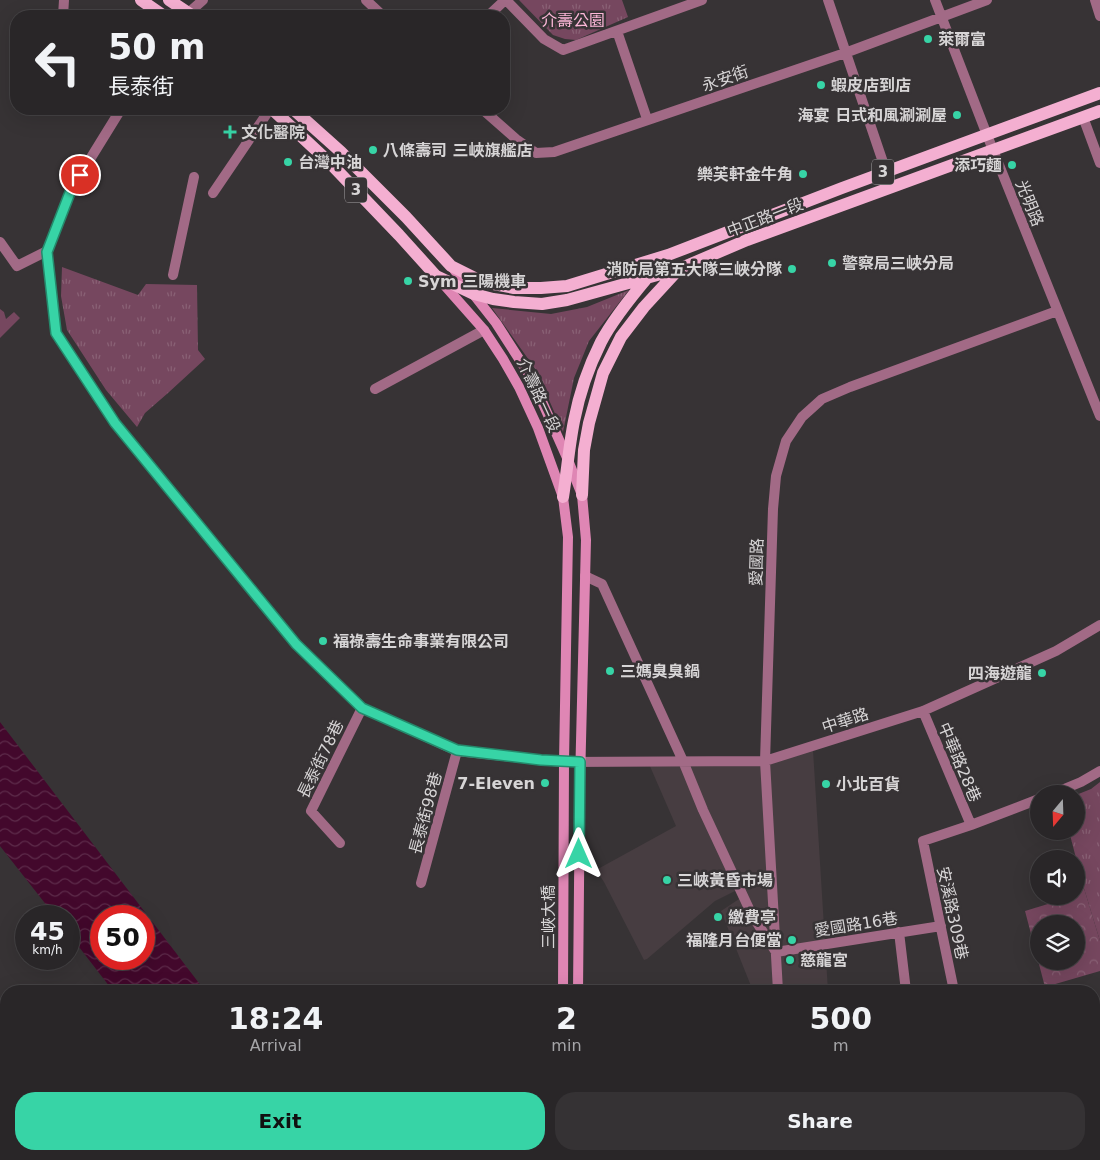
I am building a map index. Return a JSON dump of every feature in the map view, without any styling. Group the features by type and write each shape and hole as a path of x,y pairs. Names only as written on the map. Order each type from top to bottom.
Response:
{"main road":[{"path":"141,0 155,10"},
{"path":"170,0 183,10"},
{"name":"中正路一段","path":"451,266 483,282 514,288 567,286 668,254 886,171 1100,93"},
{"name":"中正路一段","path":"436,276 474,294 493,299 542,304 567,300 679,269 747,240 1100,111"},
{"name":"介壽路一段","path":"278,115 331,164 400,235 484,330 519,387 538,428 563,497 568,537 564,782"},
{"name":"介壽路一段","path":"301,115 341,152 406,217 474,294 496,323 532,379 568,460 582,495 586,540 580,782"},
{"path":"842,188 848,203"},
{"path":"563,497 574,420 588,373 602,341 618,316 636,291 668,254"},
{"path":"582,495 584,450 589,423 603,373 620,337 644,307 679,269"},
{"name":"三峽大橋","path":"563,985 564,782"},
{"name":"三峽大橋","path":"578,985 580,782"}],"street":[{"path":"193,10 202,0"},
{"path":"495,10 506,0 544,39 563,50 702,0"},
{"path":"828,0 886,171"},
{"name":"光明路","path":"934,0 1100,416"},
{"name":"永安街","path":"489,115 516,139 536,153 554,152 845,53 987,0"},
{"path":"1095,0 1100,16"},
{"path":"617,31 647,120"},
{"path":"117,115 71,190 47,252 56,333 115,423 296,644 362,708"},
{"path":"213,193 267,115"},
{"path":"1083,117 1100,164"},
{"path":"173,275 194,177"},
{"path":"0,242 17,266 47,252"},
{"name":"愛國路","path":"778,985 765,761 773,509 776,476 786,441 802,417 822,399 1057,311"},
{"path":"375,389 484,330"},
{"path":"585,576 602,584 752,915 776,952"},
{"name":"中華路","path":"362,708 457,750 564,762 765,761 922,711 1056,651 1100,625"},
{"name":"長泰街78巷","path":"340,843 311,811 362,708"},
{"name":"中華路28巷","path":"922,711 971,825"},
{"name":"長泰街98巷","path":"421,883 457,750"},
{"path":"1074,785 1100,770"},
{"path":"971,825 1030,802"},
{"name":"安溪路309巷","path":"953,985 923,840 971,825"},
{"name":"愛國路16巷","path":"776,952 941,926"},
{"path":"899,932 905,985"}],"shaded area":[{"path":"813,750 828,985 751,985 721,911 739,899 735,891 715,901 644,960 596,870 676,826 649,764 769,764"}],"green space":[{"name":"介壽公園","path":"519,0 622,0 628,17 576,40 565,39 553,35"},
{"path":"62,267 138,295 146,284 197,285 198,350 205,359 145,413 137,427 106,390 67,330 61,296"},
{"path":"629,290 589,341 574,378 563,432 536,370 492,308 551,314 587,307"},
{"path":"0,309 4,312 6,319 14,312 20,318 0,338"},
{"path":"1100,782 1100,941 1085,892 1085,850 1074,850 1071,840 1085,840 1085,791"},
{"path":"1085,892 1100,941 1100,971 1052,985 1044,985 1041,970 1085,970 1085,915 1030,915 1030,930 1025,911 1045,905 1085,905"}],"water":[{"path":"0,722 139,905 90,905 90,961 80,948 80,905 46,905 0,846"},
{"path":"155,925 200,985 108,985 97,970 155,970"}],"place":[{"name":"萊爾富","path":"928,39"},
{"name":"蝦皮店到店","path":"821,85"},
{"name":"海宴 日式和風涮涮屋","path":"957,115"},
{"name":"文化醫院","path":"230,132"},
{"name":"八條壽司 三峽旗艦店","path":"373,150"},
{"name":"台灣中油","path":"288,162"},
{"name":"添巧麵","path":"1012,165"},
{"name":"樂芙軒金牛角","path":"803,174"},
{"name":"警察局三峽分局","path":"832,263"},
{"name":"消防局第五大隊三峽分隊","path":"792,269"},
{"name":"Sym 三陽機車","path":"408,281"},
{"name":"福祿壽生命事業有限公司","path":"323,641"},
{"name":"三媽臭臭鍋","path":"610,671"},
{"name":"四海遊龍","path":"1042,673"},
{"name":"7-Eleven","path":"545,783"},
{"name":"小北百貨","path":"826,784"},
{"name":"三峽黃昏市場","path":"667,880"},
{"name":"繳費亭","path":"718,917"},
{"name":"福隆月台便當","path":"792,940"},
{"name":"慈龍宮","path":"790,960"}],"route":[{"path":"80,175 71,190 47,252 56,333 115,423 296,644 362,708 457,750 541,760 580,762 579,854"}]}
